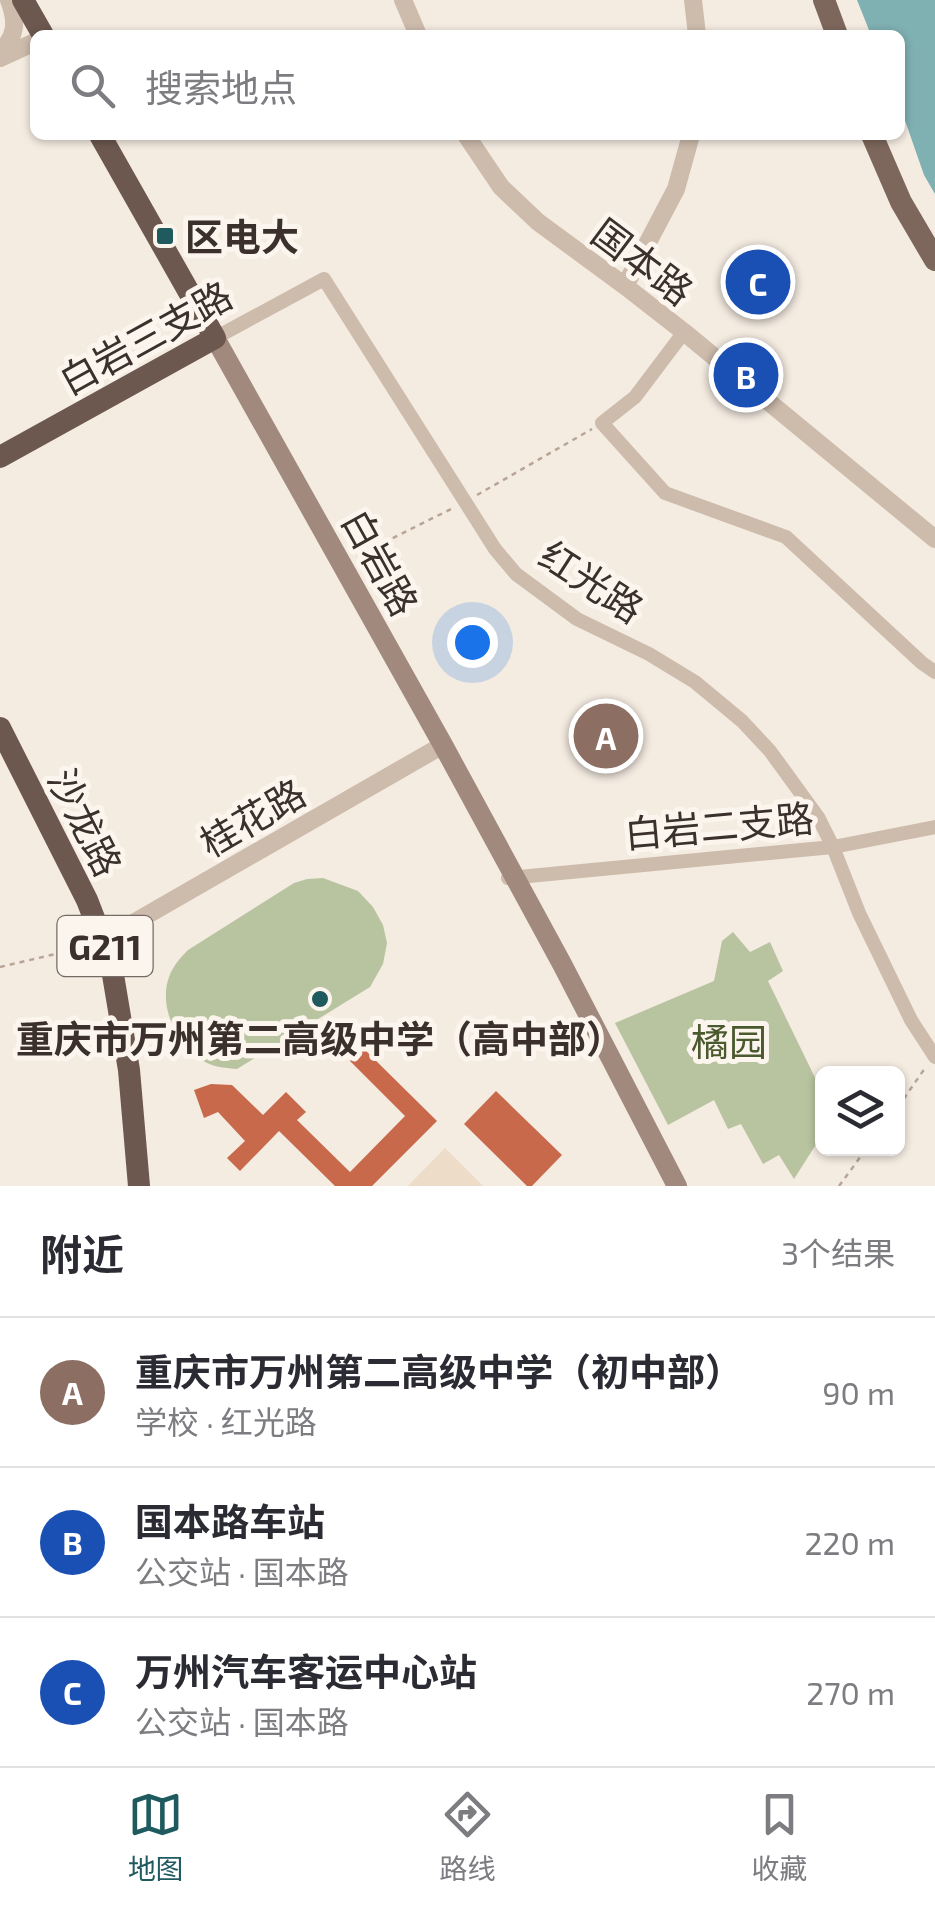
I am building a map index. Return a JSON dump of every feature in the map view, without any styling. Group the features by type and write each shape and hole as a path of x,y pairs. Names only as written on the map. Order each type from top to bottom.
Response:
{"highway":[{"path":"23,0 40,30"},
{"name":"白岩路","path":"103,140 211,340"},
{"name":"白岩三支路","path":"0,457 211,340"},
{"name":"沙龙路","path":"0,728 87,900 114,1042 128,1186"},
{"name":"沙龙路","path":"0,746 112,969 129,1070 140,1186"}],"main road":[{"path":"824,0 835,30"},
{"path":"838,0 849,30"},
{"path":"874,140 901,202 935,260"},
{"path":"889,140 935,237"},
{"name":"白岩路","path":"211,340 440,747 677,1186"},
{"name":"白岩路","path":"511,878 668,1186"}],"street":[{"path":"0,55 15,30 8,0"},
{"path":"403,0 416,30"},
{"path":"693,0 696,30"},
{"path":"0,55 30,44"},
{"name":"国本路","path":"469,140 501,186 538,222 684,332 935,539"},
{"path":"625,286 676,189 690,140"},
{"name":"白岩三支路","path":"211,340 324,279"},
{"name":"红光路","path":"324,279 516,574 577,619 695,682 742,720 795,783 834,848 858,913 935,1058"},
{"path":"684,332 635,397 602,423 665,494 786,538 935,672"},
{"name":"桂花路","path":"98,943 440,747"},
{"name":"白岩二支路","path":"511,878 834,848 935,827"}],"path":[{"path":"351,560 466,502 602,423"},
{"path":"0,967 98,943"},
{"path":"905,1097 923,1071 935,1067"},
{"path":"839,1186 861,1156"}],"green space":[{"path":"323,878 358,891 383,925 387,943 383,964 370,987 237,1069 201,1059 182,1041 169,1016 166,990 175,966 188,950 294,883"},
{"name":"橘园","path":"733,932 750,952 770,942 783,971 768,981 815,1078 815,1146 794,1179 779,1155 763,1164 741,1124 728,1129 714,1100 668,1125 615,1023 714,981 722,941"}],"shaded area":[{"path":"445,1148 483,1186 408,1186"}],"water":[{"path":"857,0 935,0 935,194 924,175 905,120 905,30 869,30"}],"building":[{"path":"363,1048 437,1121 372,1186 335,1186 279,1131 240,1171 227,1158 245,1141 218,1112 204,1118 194,1090 211,1084 232,1085 263,1115 286,1092 306,1112 297,1120 350,1172 405,1116 350,1061"},
{"path":"496,1091 562,1155 532,1186 527,1186 464,1124"}],"place":[{"name":"区电大","path":"165,236"},
{"name":"万州汽车客运中心站","path":"758,282"},
{"name":"国本路车站","path":"746,375"},
{"name":"重庆市万州第二高级中学（初中部）","path":"606,736"},
{"name":"重庆市万州第二高级中学（高中部）","path":"320,999"}]}
